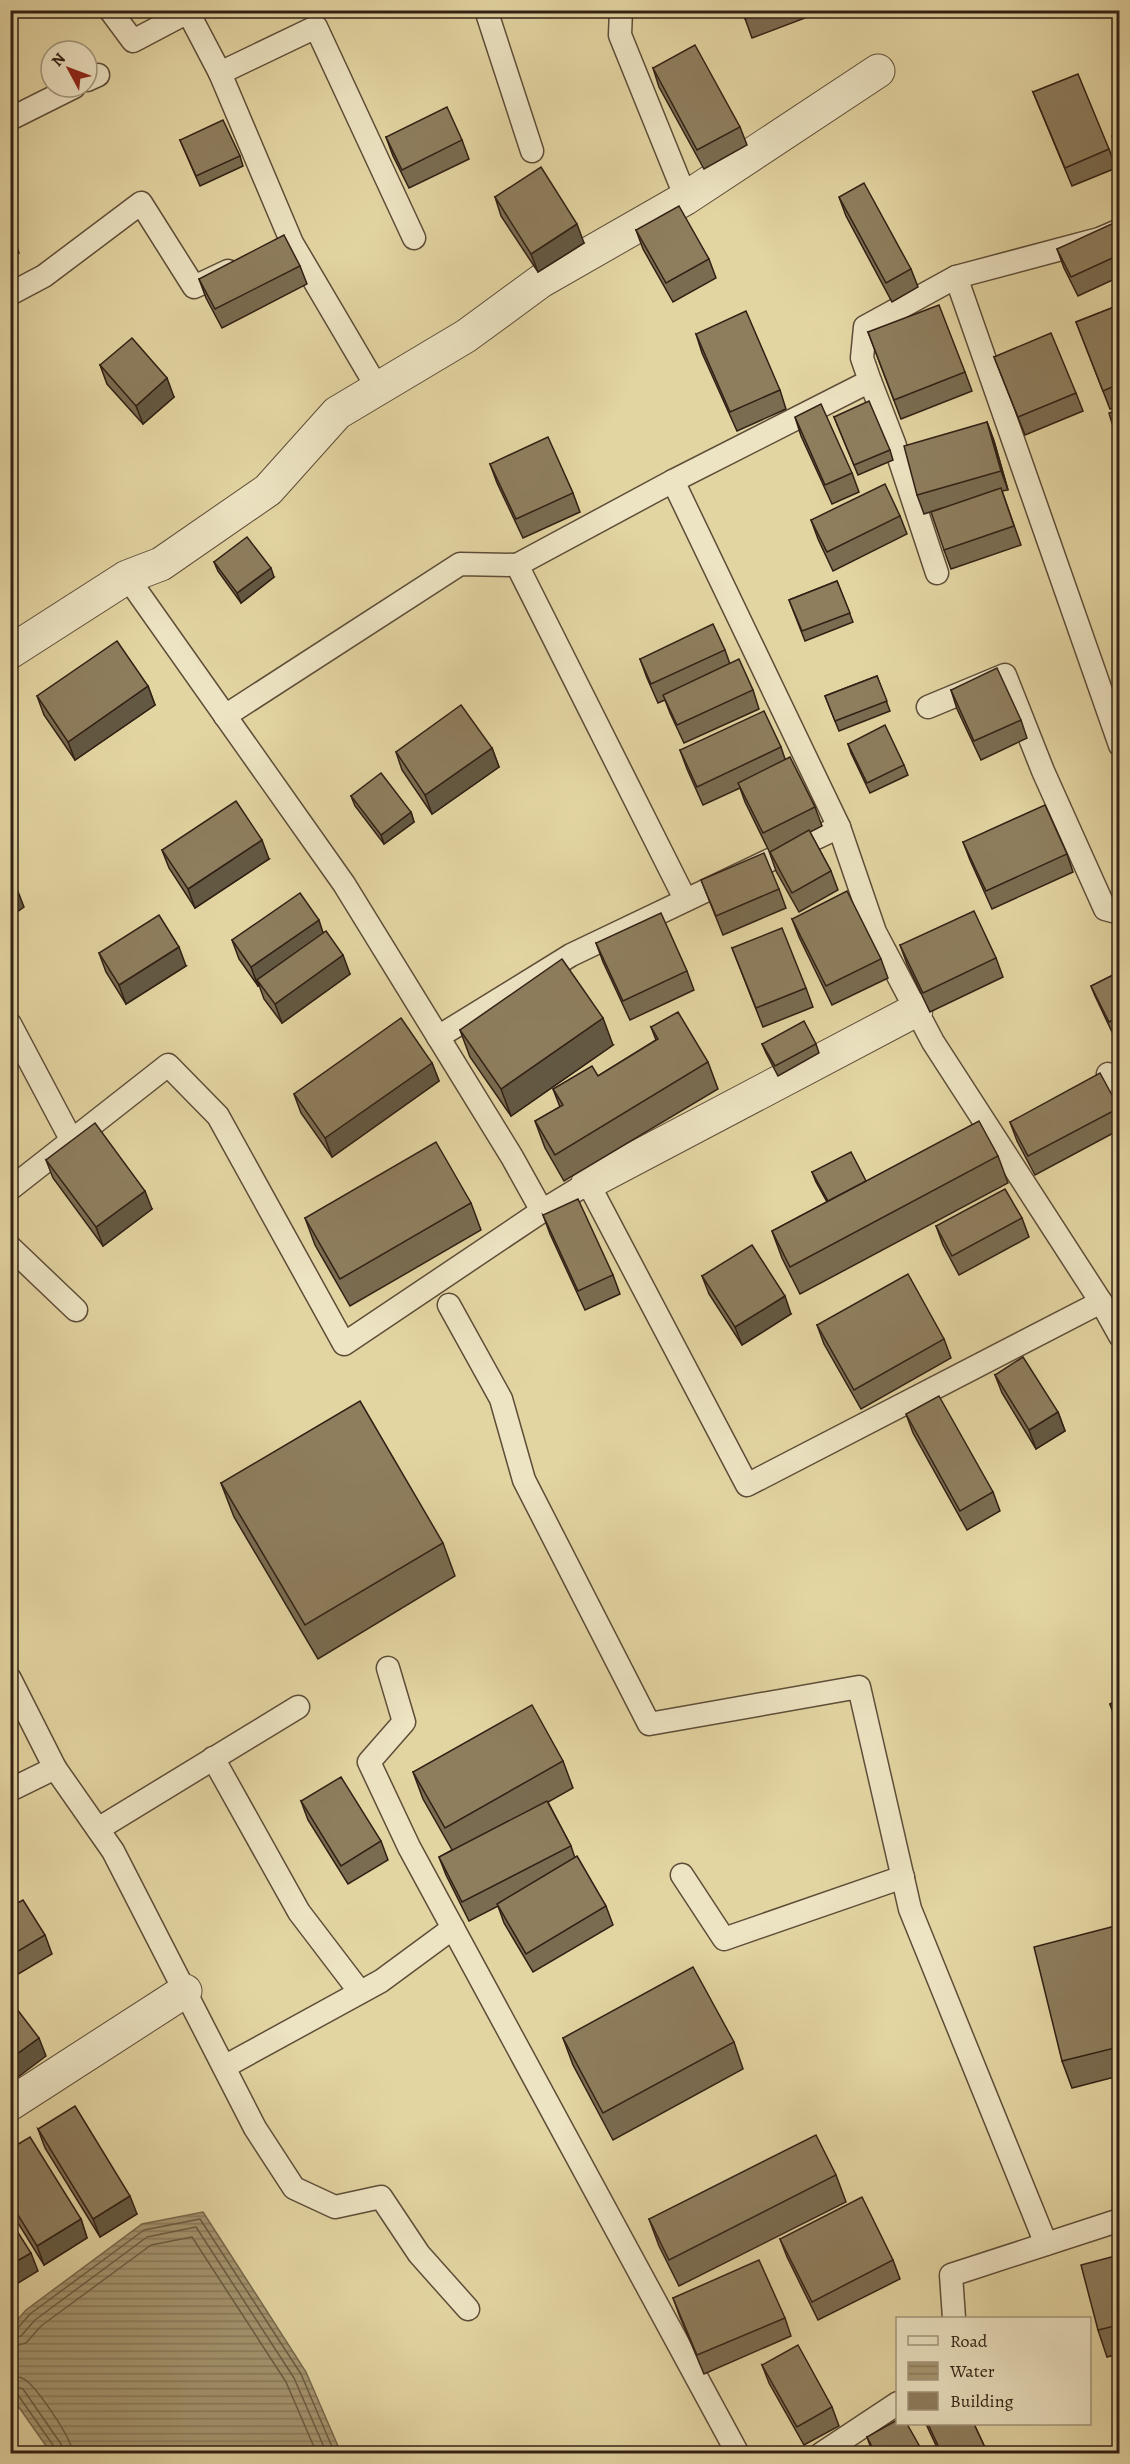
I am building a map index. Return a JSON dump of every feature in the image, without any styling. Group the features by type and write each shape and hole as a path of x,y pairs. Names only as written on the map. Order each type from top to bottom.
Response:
{"street":[{"path":"10,652 128,577 161,564 268,490 337,413 466,336 540,281 686,198 878,71"},
{"path":"588,1183 916,1010"},
{"path":"10,2104 185,1991"}],"lane":[{"path":"110,10 133,41 188,12 219,74 292,243 378,389"},
{"path":"486,10 532,152"},
{"path":"621,10 620,35 686,198"},
{"path":"219,74 316,27 414,238"},
{"path":"10,119 50,99"},
{"path":"10,294 44,276 141,203 194,287 248,262"},
{"path":"937,573 894,443 862,358 865,327 956,277 1099,239 1119,230"},
{"path":"270,253 292,243"},
{"path":"956,277 1119,745"},
{"path":"225,716 460,564 517,565 673,481 870,381"},
{"path":"673,481 839,828 875,932 933,1042 1101,1302 1119,1336"},
{"path":"517,565 685,899"},
{"path":"128,577 344,884 542,1211"},
{"path":"928,707 1005,675 1043,771 1105,909 1119,913"},
{"path":"438,1036 571,955 839,828"},
{"path":"10,1024 72,1141"},
{"path":"10,1189 168,1065 218,1116 344,1344 542,1211 588,1183 747,1485 1101,1302"},
{"path":"1108,1074 1119,1095"},
{"path":"10,1247 76,1310"},
{"path":"449,1305 501,1399 524,1480 649,1724 859,1687 910,1909 1046,2244"},
{"path":"388,1668 404,1722 369,1762 409,1847 738,2454"},
{"path":"10,1679 55,1767 113,1851 255,2128 294,2188 335,2208 381,2197 419,2254 468,2309"},
{"path":"98,1829 298,1707"},
{"path":"213,1758 299,1912 360,1992"},
{"path":"10,1790 55,1767"},
{"path":"682,1875 724,1939 903,1877"},
{"path":"224,2067 381,1981 453,1928"},
{"path":"954,2317 951,2275 1119,2220"},
{"path":"820,2454 896,2404"}],"water":[{"path":"203,2212 306,2372 341,2453 51,2453 11,2396 11,2327 26,2310 142,2224"}],"building":[{"path":"742,10 768,10 745,19"},
{"path":"695,45 740,127 697,150 653,68"},
{"path":"1078,74 1109,149 1065,168 1033,92"},
{"path":"447,107 462,140 402,170 386,137"},
{"path":"223,120 240,156 196,176 180,140"},
{"path":"1119,133 1119,157 1112,136"},
{"path":"541,167 577,224 531,254 495,197"},
{"path":"864,183 911,269 886,283 839,197"},
{"path":"679,206 709,259 666,283 636,230"},
{"path":"1118,221 1119,255 1071,277 1057,249"},
{"path":"284,235 300,266 215,309 199,279"},
{"path":"939,305 965,372 894,400 868,332"},
{"path":"1119,305 1119,384 1103,391 1076,322"},
{"path":"746,311 780,390 730,412 696,334"},
{"path":"1051,333 1076,393 1018,417 994,357"},
{"path":"132,338 167,378 136,406 100,365"},
{"path":"869,401 890,450 854,465 834,417"},
{"path":"821,404 852,473 825,485 795,417"},
{"path":"1119,410 1119,447 1109,413"},
{"path":"987,422 1001,471 917,495 904,446"},
{"path":"548,437 573,493 516,519 490,464"},
{"path":"885,484 900,516 827,552 811,520"},
{"path":"1001,488 1014,526 944,550 931,512"},
{"path":"247,537 271,568 237,593 214,562"},
{"path":"837,581 850,613 802,631 789,600"},
{"path":"713,624 725,650 651,684 640,659"},
{"path":"117,641 148,686 68,742 37,696"},
{"path":"739,659 753,690 677,725 663,695"},
{"path":"997,668 1021,720 974,741 951,690"},
{"path":"877,676 887,701 835,721 825,696"},
{"path":"461,705 492,748 425,795 396,752"},
{"path":"764,711 781,747 697,787 680,750"},
{"path":"885,725 904,765 867,783 848,744"},
{"path":"790,757 815,807 763,833 738,783"},
{"path":"381,773 411,812 381,835 351,796"},
{"path":"236,801 262,840 188,889 162,850"},
{"path":"1045,805 1067,854 986,891 963,842"},
{"path":"809,830 831,871 792,893 770,852"},
{"path":"764,853 779,889 716,916 701,880"},
{"path":"10,878 17,889 10,893"},
{"path":"847,891 881,959 826,986 792,919"},
{"path":"300,893 319,920 251,967 232,940"},
{"path":"974,911 996,958 923,993 900,945"},
{"path":"661,913 687,971 623,1001 596,943"},
{"path":"159,915 179,947 119,985 99,953"},
{"path":"782,928 806,988 756,1008 732,948"},
{"path":"326,931 343,955 275,1004 257,980"},
{"path":"562,959 603,1018 501,1089 460,1030"},
{"path":"1119,972 1119,1017 1109,1022 1091,986"},
{"path":"678,1012 708,1062 555,1155 535,1121 563,1105 553,1089 592,1066 598,1076 658,1039 651,1027"},
{"path":"401,1018 432,1063 325,1138 294,1094"},
{"path":"804,1021 816,1044 775,1066 762,1044"},
{"path":"1100,1073 1119,1108 1028,1156 1010,1122"},
{"path":"979,1121 998,1156 790,1267 772,1231"},
{"path":"95,1123 145,1191 96,1227 46,1160"},
{"path":"436,1142 471,1203 340,1279 305,1218"},
{"path":"851,1152 866,1181 828,1201 812,1172"},
{"path":"1005,1189 1022,1218 952,1256 936,1226"},
{"path":"578,1199 613,1275 578,1291 543,1215"},
{"path":"752,1245 785,1296 735,1327 702,1276"},
{"path":"908,1274 944,1339 854,1390 817,1325"},
{"path":"1023,1357 1058,1412 1029,1430 995,1375"},
{"path":"939,1396 993,1492 960,1511 906,1414"},
{"path":"360,1401 443,1543 305,1625 221,1483"},
{"path":"1119,1699 1119,1722 1110,1704"},
{"path":"532,1705 563,1761 445,1828 413,1772"},
{"path":"341,1777 381,1841 341,1866 301,1801"},
{"path":"547,1801 571,1846 462,1902 439,1857"},
{"path":"577,1856 606,1906 526,1954 497,1904"},
{"path":"23,1900 45,1935 10,1956 10,1907"},
{"path":"1119,1925 1119,2047 1062,2061 1034,1947"},
{"path":"693,1967 734,2042 603,2113 563,2038"},
{"path":"10,2000 39,2038 10,2059"},
{"path":"75,2106 130,2196 93,2219 38,2129"},
{"path":"816,2135 836,2175 669,2260 649,2219"},
{"path":"30,2137 81,2219 37,2246 10,2202 10,2149"},
{"path":"862,2197 893,2260 812,2302 780,2239"},
{"path":"10,2220 31,2253 10,2265"},
{"path":"1119,2255 1119,2325 1098,2330 1081,2265"},
{"path":"759,2260 785,2318 697,2355 673,2298"},
{"path":"798,2345 832,2407 797,2427 762,2365"},
{"path":"896,2421 896,2425 908,2425 924,2454 876,2454 867,2437"},
{"path":"928,2425 974,2425 988,2454 942,2454"}]}
